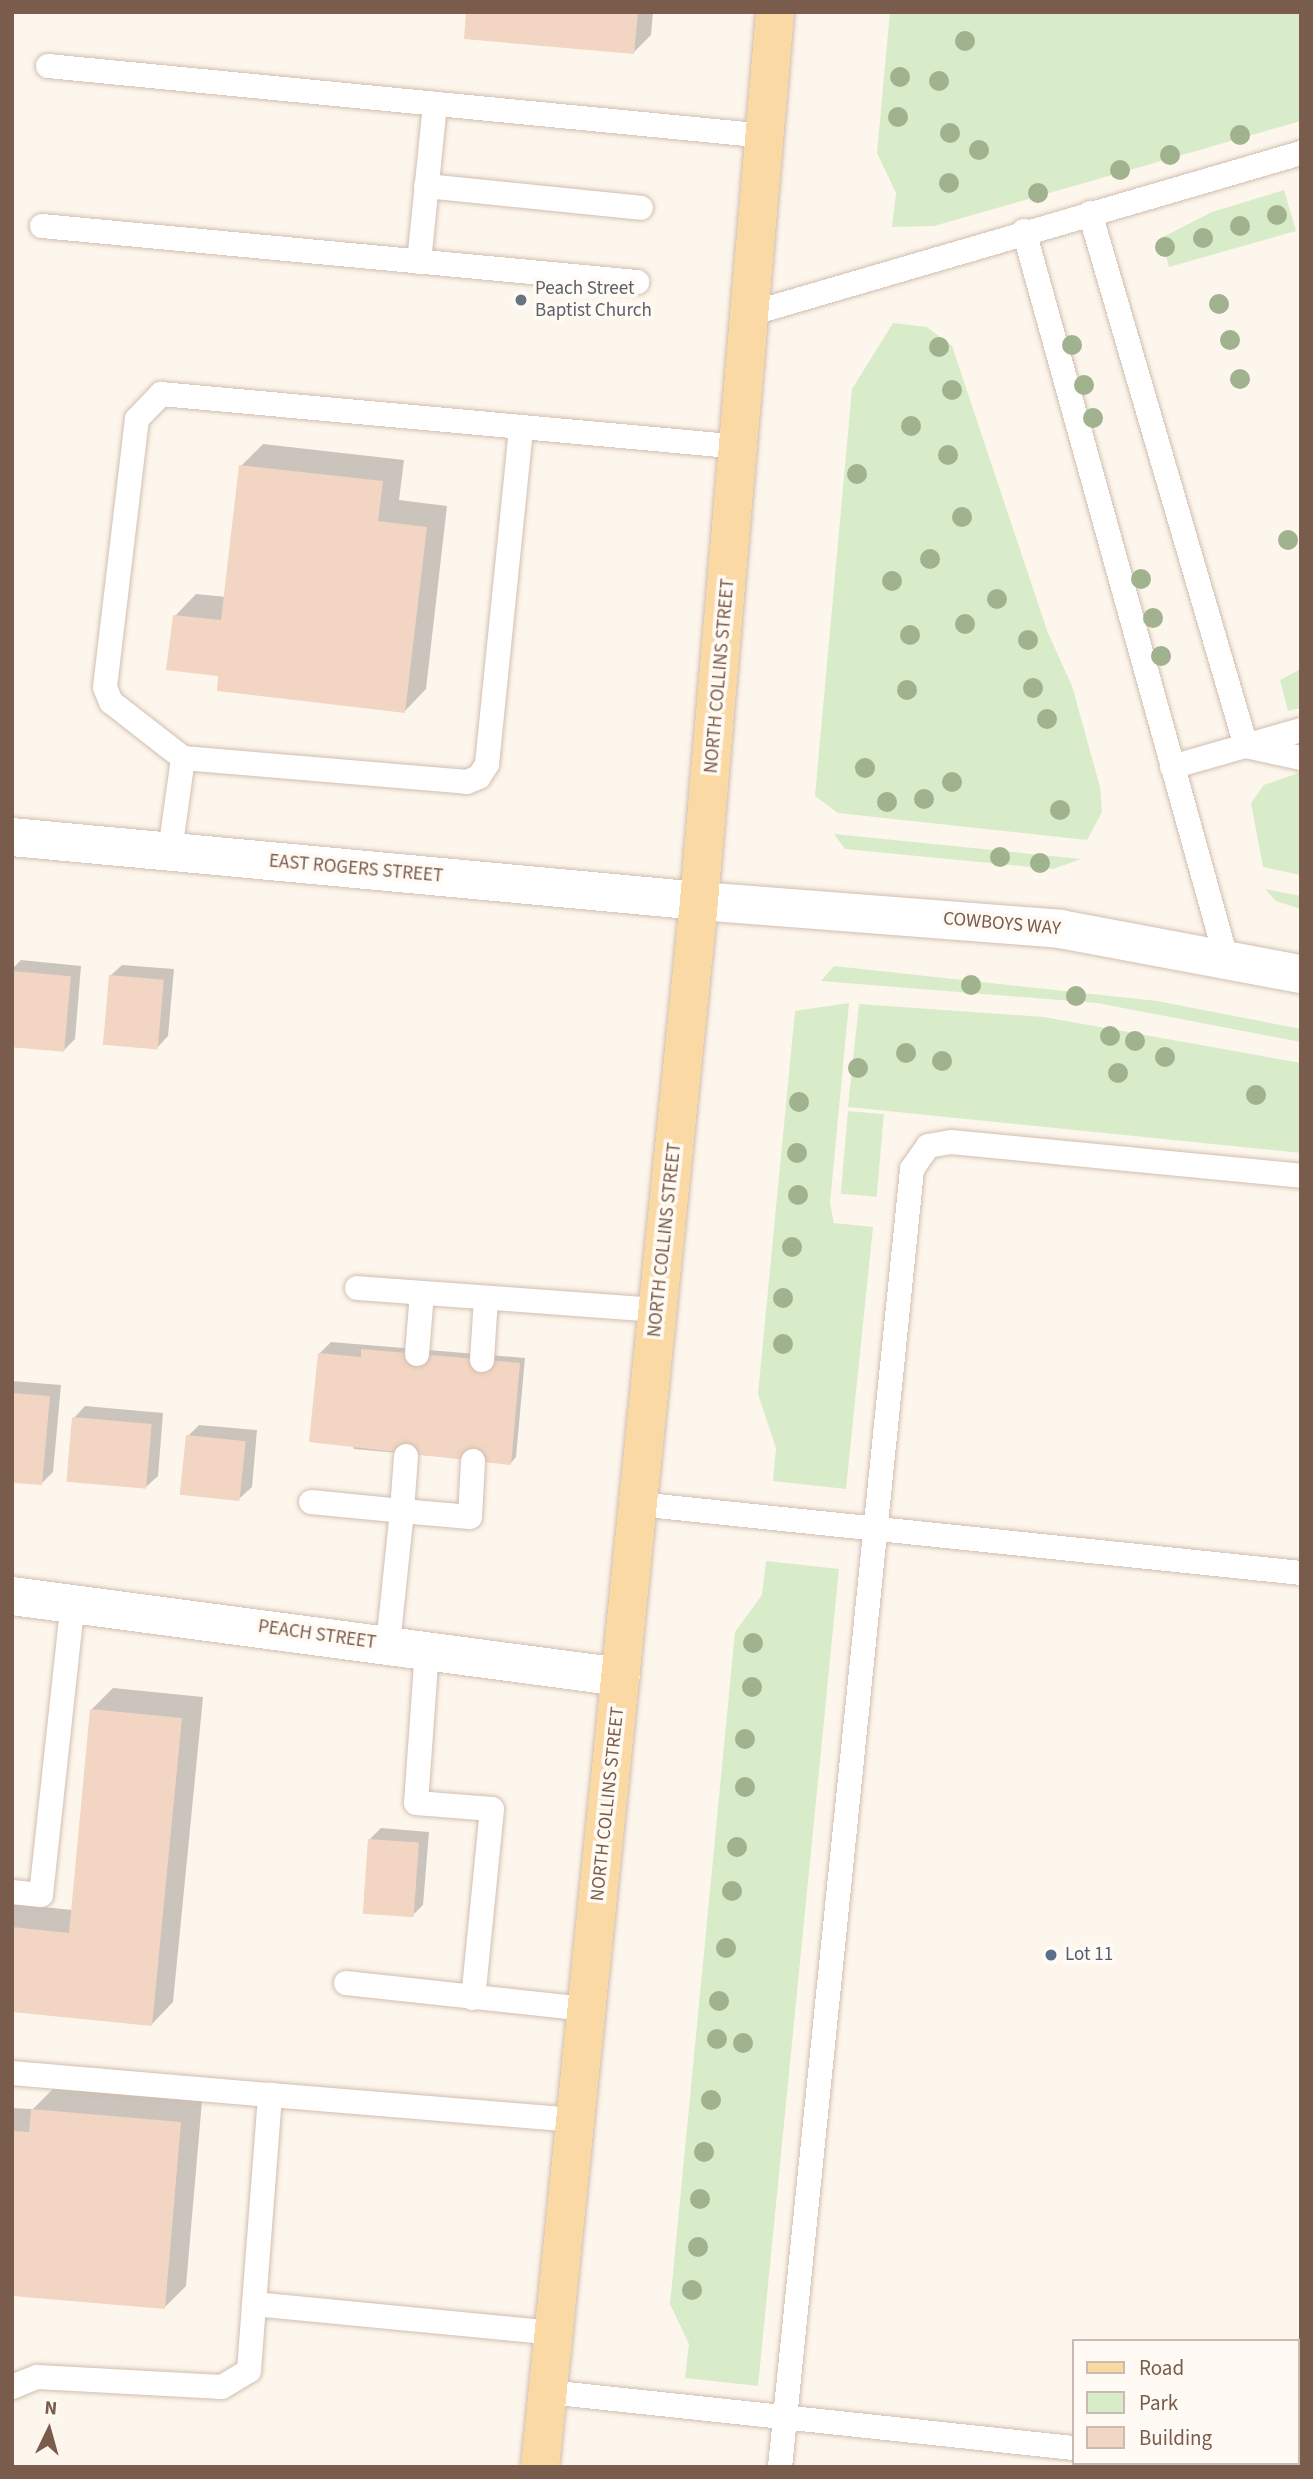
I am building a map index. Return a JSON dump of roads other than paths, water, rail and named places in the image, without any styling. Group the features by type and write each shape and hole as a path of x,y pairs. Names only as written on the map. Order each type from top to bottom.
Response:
{"main road":[{"name":"NORTH COLLINS STREET","path":"540,2467 699,901 753,313 775,12"}],"street":[{"name":"EAST ROGERS STREET","path":"12,837 699,901"},
{"name":"COWBOYS WAY","path":"699,901 1060,929 1226,957 1301,974"},
{"name":"PEACH STREET","path":"12,1596 73,1601 621,1677"}],"lane":[{"path":"48,66 766,136"},
{"path":"419,262 435,104"},
{"path":"753,313 1024,231 1301,153"},
{"path":"426,186 641,208"},
{"path":"1090,213 1246,746"},
{"path":"42,226 637,282"},
{"path":"1024,231 1226,957"},
{"path":"521,427 487,764 478,777 467,782 183,758 111,702 105,687 137,419 148,404 161,394 741,447"},
{"path":"1172,767 1301,730"},
{"path":"1246,746 1301,758"},
{"path":"170,852 183,758"},
{"path":"780,2467 912,1169 928,1146 951,1142 1301,1176"},
{"path":"358,1288 658,1310"},
{"path":"416,1354 422,1293"},
{"path":"482,1360 486,1298"},
{"path":"388,1645 406,1455"},
{"path":"311,1502 470,1517 473,1461"},
{"path":"638,1504 1301,1573"},
{"path":"12,1892 41,1895 73,1601"},
{"path":"426,1650 416,1804 492,1809 473,1998"},
{"path":"346,1983 587,2009"},
{"path":"12,2073 575,2120"},
{"path":"12,2387 37,2377 222,2387 249,2371 270,2095"},
{"path":"254,2304 554,2333"},
{"path":"548,2392 1072,2448"}],"place":[{"name":"Peach Street Baptist Church","path":"521,300"},
{"name":"Lot 11","path":"1051,1955"}]}
